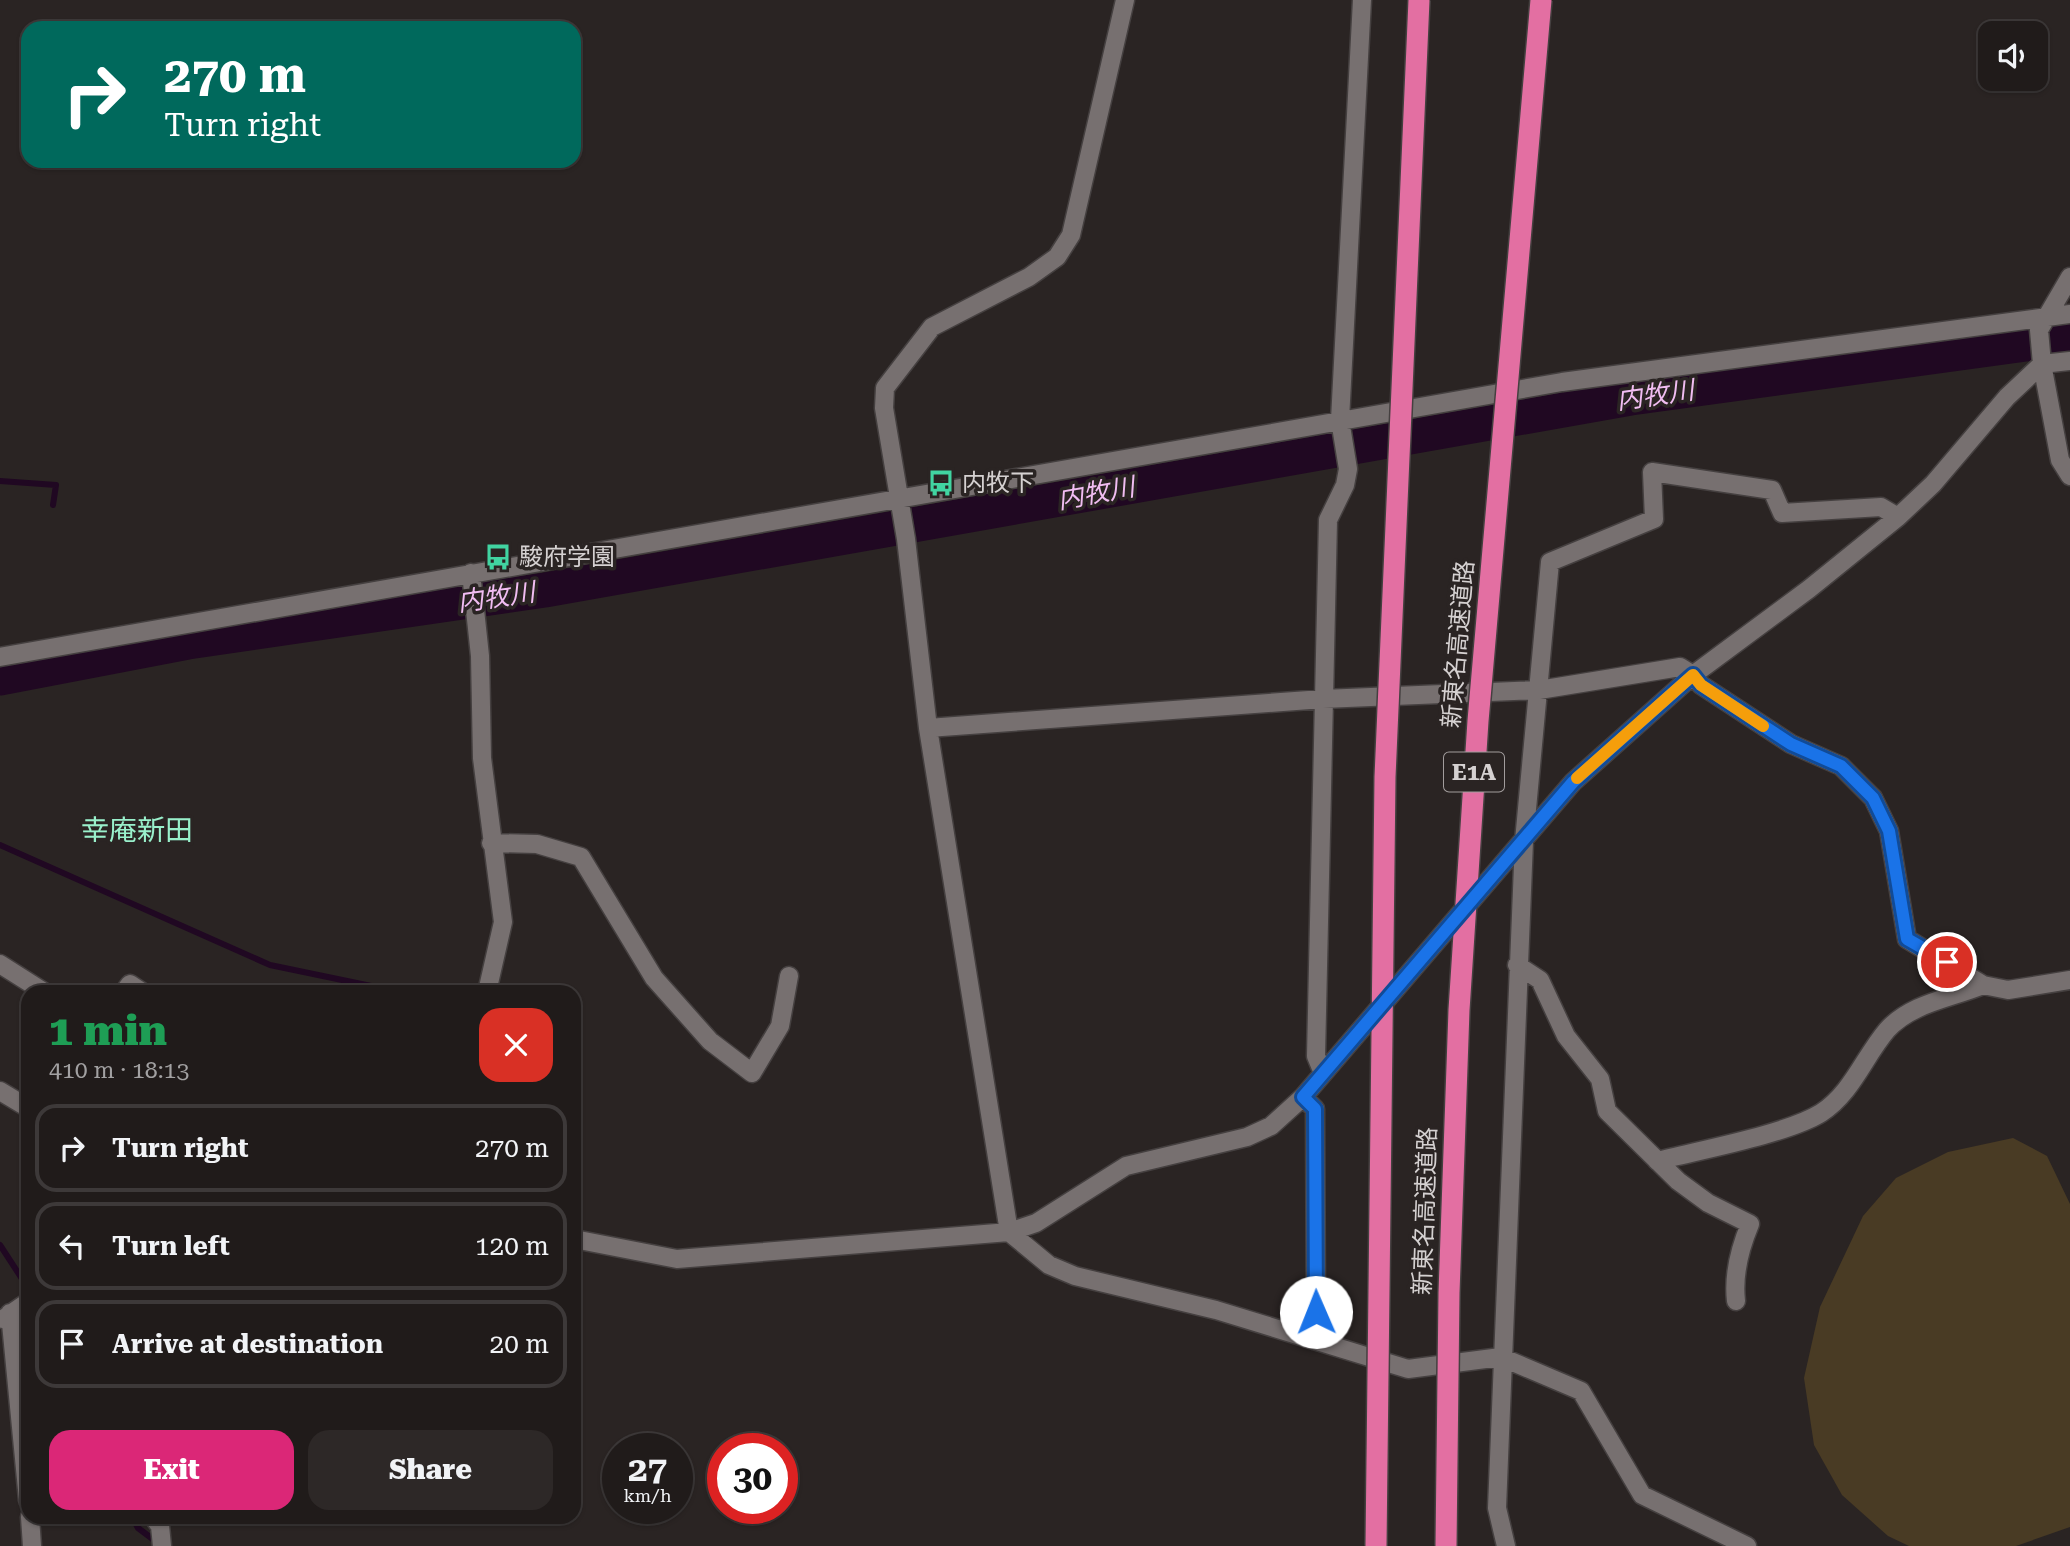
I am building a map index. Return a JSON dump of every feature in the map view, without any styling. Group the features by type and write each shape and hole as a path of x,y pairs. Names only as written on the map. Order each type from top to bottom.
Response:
{"highway":[{"name":"新東名高速道路","path":"1376,1546 1385,777 1419,0"},
{"name":"新東名高速道路","path":"1446,1546 1449,1293 1459,1010 1478,721 1541,0"}],"street":[{"path":"1125,0 1071,235 1057,257 1028,277 932,327 885,388 884,408 906,539 928,728 1009,1232 1049,1265 1075,1276 1216,1310 1408,1368 1501,1357 1581,1391 1642,1495 1747,1546"},
{"path":"1322,1073 1316,1056 1328,520 1345,485 1348,469 1340,425 1362,0"},
{"path":"2070,277 2043,323 2043,360 2060,460 2070,477"},
{"path":"0,657 472,580 900,505 1562,382 2043,323 2070,314"},
{"path":"581,1239 677,1259 1009,1232 1036,1223 1126,1166 1247,1137 1271,1126 1303,1097 1573,782 1693,675 1809,589 1898,517 1933,484 2007,397 2043,360 2070,361"},
{"path":"1506,1546 1497,1508 1517,965 1524,841 1550,562 1654,519 1651,472 1772,490 1782,513 1881,507 1898,517"},
{"path":"472,580 477,618 482,758 503,922 489,985"},
{"path":"928,728 1323,699 1539,690 1680,667 1693,675 1701,685 1791,744 1841,766 1873,798 1889,831 1907,939 1983,985 2008,990 2070,980"},
{"path":"491,843 537,844 581,857 654,978 710,1041 752,1073 780,1026 789,976"},
{"path":"0,964 33,985"},
{"path":"1517,965 1540,981 1566,1036 1600,1079 1607,1111 1678,1181 1708,1203 1750,1224 1743,1241 1734,1285 1736,1301"},
{"path":"1657,1161 1789,1126 1819,1114 1839,1100 1889,1028 1928,1003 1955,997 1983,985"},
{"path":"0,1091 21,1104"},
{"path":"1303,1097 1315,1109 1316,1312 1313,1340"},
{"path":"21,1307 5,1317 21,1444"},
{"path":"30,1524 32,1546"},
{"path":"158,1524 162,1546"}],"shaded area":[{"path":"2013,1138 2047,1156 2070,1204 2070,1527 2016,1546 1909,1546 1888,1536 1842,1495 1814,1445 1804,1378 1820,1307 1863,1216 1896,1178 1948,1152"}],"waterway":[{"name":"内牧川","path":"0,678 188,642 545,590 1631,398 2070,338"},
{"path":"0,481 56,485 53,505"},
{"path":"0,845 270,965 366,985"},
{"path":"0,1245 21,1277"},
{"path":"136,1524 158,1543"}],"slow traffic":[{"path":"1577,778 1693,675 1701,685 1763,726"}],"place":[{"name":"内牧下","path":"941,483"},
{"name":"駿府学園","path":"498,557"}],"district":[{"name":"幸庵新田","path":"137,830"}],"route":[{"path":"1316,1312 1315,1109 1303,1097 1573,782 1693,675 1701,685 1791,744 1841,766 1873,798 1889,831 1907,939 1947,962"}]}
